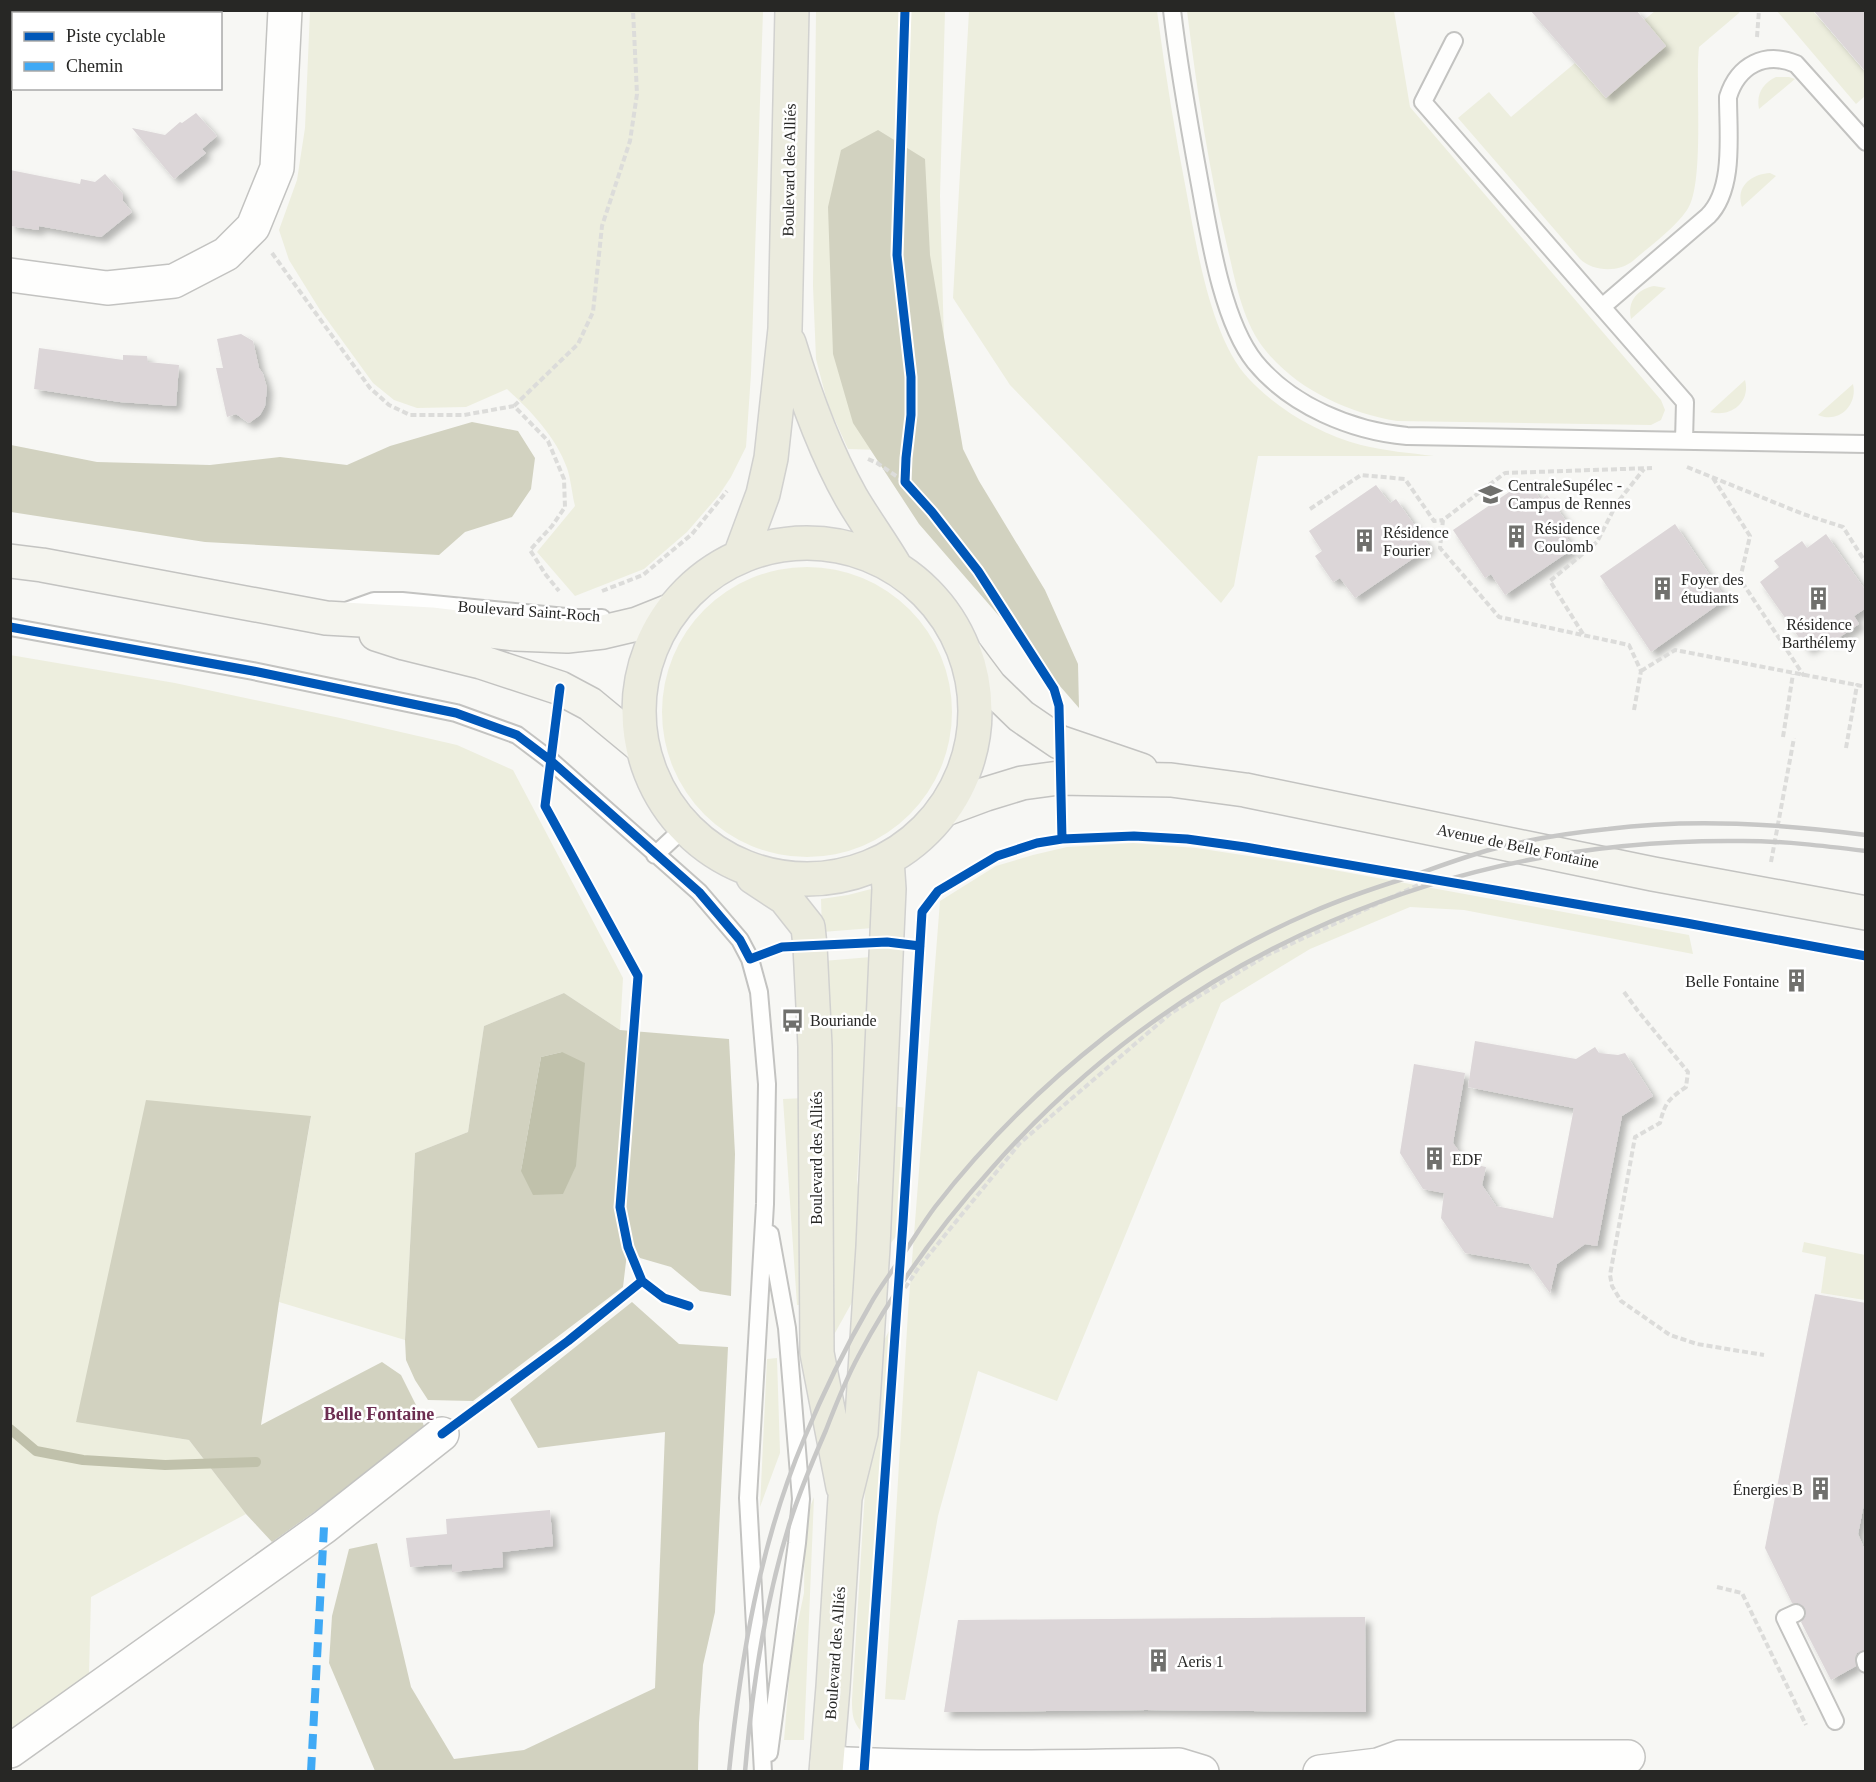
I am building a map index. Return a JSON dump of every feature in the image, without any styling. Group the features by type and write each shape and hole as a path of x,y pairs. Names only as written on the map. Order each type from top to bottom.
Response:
{"main road":[{"name":"Boulevard des Alliés","path":"740,556 763,494 771,458 785,329 792,10"},
{"name":"Boulevard des Alliés","path":"785,329 806,397 830,455 852,498 896,568"},
{"path":"803,542 835,545 867,553 896,568 919,585 955,628 966,654 973,681 974,735 968,762 943,810 927,830 908,846 887,859 855,873 822,879 787,878 754,871 722,857 699,841 662,799 650,774 642,747 638,718 639,689 645,661 656,634 691,588 714,570 740,556 770,546 803,542"},
{"name":"Boulevard Saint-Roch","path":"10,561 326,618 404,643 481,663 560,688 590,704 642,747"},
{"name":"Boulevard Saint-Roch","path":"326,618 431,624 515,634 567,636 603,632 637,624 672,610"},
{"name":"Avenue de Belle Fontaine","path":"966,654 990,686 1022,716 1059,742 1171,780"},
{"name":"Avenue de Belle Fontaine","path":"943,810 1013,786 1059,778 1171,780 1245,790 1630,869 1866,913"},
{"name":"Boulevard des Alliés","path":"722,857 785,898 808,927 815,1046 817,1353 845,1498"},
{"name":"Boulevard des Alliés","path":"826,1767 845,1498 861,1433 873,1247 888,899 887,859"}],"street":[{"path":"10,274 107,288 174,281 226,254 253,227 277,168 285,10"},
{"path":"10,1751 324,1527 442,1434"},
{"path":"1320,1772 1378,1765 1400,1757 1628,1757"},
{"path":"826,1767 1179,1765 1202,1772"}],"lane":[{"path":"1172,10 1191,142 1208,229 1234,323 1255,361 1276,382 1304,402 1342,421 1392,435 1866,444"},
{"path":"1454,41 1423,102 1685,402 1686,441"},
{"path":"1602,307 1708,216 1720,200 1727,172 1728,97 1738,75 1751,65 1762,60 1774,59 1786,59 1796,64 1866,142"},
{"name":"Boulevard Saint-Roch","path":"326,618 374,601 569,610 611,618 672,610"},
{"path":"10,627 254,671 434,708 456,713 517,735 550,760 699,892 740,940 750,959 759,992 767,1084 765,1209 748,1498 765,1772"},
{"path":"655,855 685,827"},
{"path":"765,1209 788,1328 801,1499 765,1772"},
{"path":"1796,1612 1785,1618 1835,1721"}],"path":[{"path":"253,227 370,388 389,405 410,415 465,415 514,406 578,344 594,312 602,226 630,141 637,94 633,10"},
{"path":"514,406 548,441 564,480 565,507 552,526 530,550 569,610 585,598 643,575 692,534 723,498 728,488"},
{"path":"1686,441 1687,467"},
{"path":"830,455 850,455 870,460 885,467 905,482"},
{"path":"1676,467 1687,467 1843,528 1866,563"},
{"path":"1584,635 1550,581 1597,542 1617,503 1644,468"},
{"path":"1310,509 1362,475 1405,479 1434,521 1443,520 1505,473 1655,468"},
{"path":"1712,477 1750,536 1740,579 1804,676"},
{"path":"1443,520 1440,548 1499,617 1629,645 1641,671 1634,710"},
{"path":"1641,671 1675,650 1866,687"},
{"path":"1783,737 1793,674"},
{"path":"1846,748 1857,685"},
{"path":"1765,894 1794,738"},
{"path":"1408,875 1442,881"},
{"path":"901,1291 1020,1143 1171,1013 1268,955 1431,879"},
{"path":"1624,992 1688,1072 1686,1087 1669,1098 1663,1107 1660,1123 1635,1137 1610,1275 1612,1286 1621,1300 1670,1335 1697,1344 1764,1355"},
{"path":"898,1281 901,1291"},
{"path":"1717,1587 1742,1593 1806,1725"}],"shaded area":[{"path":"1776,10 1813,11 1865,72 1865,96 1856,104"},
{"path":"310,11 763,11 751,374 746,447 719,495 687,532 644,569 575,596 537,552 575,506 567,468 542,425 507,389 466,407 417,408 394,400 373,383 320,310 289,260 279,230 297,180 305,128"},
{"path":"816,11 945,11 940,196 947,452 848,449 828,405 816,359 813,286"},
{"path":"969,11 1157,11 1174,126 1201,266 1215,317 1236,362 1260,390 1300,420 1361,445 1434,456 1258,456 1234,586 1221,603 1010,385 953,298"},
{"path":"1187,11 1394,11 1410,107 1661,400 1665,410 1661,420 1651,425 1397,421 1361,412 1326,398 1279,365 1266,351 1251,328 1237,290 1209,161"},
{"path":"1655,11 1740,11 1699,47 1698,157 1693,197 1687,210 1669,230 1628,264 1614,269 1599,268 1580,259 1458,118 1489,92 1511,117 1575,63 1606,98 1666,46 1644,20"},
{"path":"1776,77 1795,79 1759,109 1762,90 1767,82"},
{"path":"878,130 925,159 930,255 963,449 979,481 1045,590 1078,664 1079,708 919,524 853,423 833,354 828,207 841,150"},
{"path":"1770,173 1776,176 1742,207 1741,193 1747,182 1757,176"},
{"path":"1654,286 1666,288 1631,319 1631,307 1635,297 1643,290"},
{"path":"1745,380 1745,395 1738,406 1725,413 1710,412"},
{"path":"1853,384 1853,399 1845,411 1833,417 1818,415"},
{"path":"472,422 518,431 535,458 531,489 512,517 465,532 439,555 205,542 11,512 11,445 97,462 210,465 280,457 347,465 390,446"},
{"path":"807,567 835,570 862,578 899,600 919,620 941,657 949,684 952,712 949,740 941,767 919,804 899,824 862,846 835,854 807,857 779,854 752,846 715,824 695,804 673,767 665,740 662,712 665,684 673,657 695,620 715,600 752,578 779,570"},
{"path":"10,655 175,683 340,718 457,745 513,770 623,978 620,1030 564,993 484,1026 468,1132 415,1153 405,1340 279,1302 311,1117 76,1421 189,1440 246,1514 91,1597 89,1674 11,1730"},
{"path":"1133,843 1196,848 1301,864 1689,935 1693,954 1464,910 1410,907 1310,949 1221,1003 1057,1401 978,1371 938,1516 905,1700 885,1699 908,1312 940,901 996,866 1067,847"},
{"path":"875,888 873,928 822,932 821,899"},
{"path":"871,957 857,1180 866,1242 860,1288 826,1349 823,961"},
{"path":"564,993 620,1030 729,1039 735,1154 731,1296 700,1291 671,1267 640,1258 628,1245 623,1287 473,1401 428,1400 406,1360 405,1340 415,1153 468,1132 484,1026","holes":["562,1052 521,1171 541,1057"]},
{"path":"562,1052 585,1063 576,1166 563,1194 533,1195 521,1171 541,1057"},
{"path":"805,1098 809,1305 797,1305 783,1099"},
{"path":"146,1100 311,1116 279,1302 261,1425 382,1362 401,1375 418,1409 426,1432 272,1542 246,1514 189,1440 76,1422"},
{"path":"892,1106 907,1108 898,1234 879,1258"},
{"path":"1804,1242 1865,1255 1865,1300 1821,1293 1826,1257 1802,1252"},
{"path":"632,1302 679,1344 728,1347 715,1612 703,1665 698,1771 375,1771 329,1663 332,1616 349,1549 377,1543 411,1687 454,1759 524,1750 655,1688 665,1432 538,1448 510,1399"},
{"path":"892,1325 864,1734 854,1719 852,1700 873,1362"},
{"path":"777,1358 780,1453 760,1507 767,1359"},
{"path":"814,1497 804,1740 784,1740 791,1655 804,1593 805,1520"}],"building":[{"path":"1530,10 1636,10 1666,46 1606,98"},
{"path":"1813,10 1866,10 1866,72"},
{"path":"196,113 217,136 202,149 206,153 174,179 132,128 165,135 180,122 182,123"},
{"path":"10,170 80,184 81,179 95,182 105,174 123,194 123,201 132,212 101,237 39,226 39,230 10,226"},
{"path":"241,334 253,341 259,368 267,388 265,406 260,415 249,423 236,414 227,417 216,368 223,368 217,339"},
{"path":"39,348 123,360 123,355 147,356 148,362 179,365 176,406 120,402 34,389"},
{"name":"Résidence Coulomb","path":"1527,480 1541,500 1547,495 1567,522 1560,527 1574,548 1505,595 1491,574 1485,578 1453,530"},
{"name":"Résidence Fourier","path":"1376,485 1390,503 1396,499 1430,547 1355,598 1340,578 1333,582 1315,556 1322,551 1309,531"},
{"name":"Foyer des étudiants","path":"1675,524 1726,599 1651,652 1600,576"},
{"name":"Résidence Barthélemy","path":"1826,534 1866,591 1866,608 1854,616 1859,624 1831,643 1827,637 1807,649 1760,582 1779,567 1774,561 1802,541 1807,548"},
{"name":"EDF","path":"1475,1041 1576,1059 1595,1047 1599,1053 1618,1055 1625,1053 1653,1096 1622,1116 1597,1246 1585,1244 1557,1264 1550,1293 1529,1264 1465,1253 1441,1218 1444,1193 1423,1189 1400,1153 1414,1064 1465,1073 1453,1143 1467,1163 1486,1167 1482,1185 1496,1206 1553,1218 1574,1108 1468,1087"},
{"name":"Énergies B","path":"1815,1294 1866,1303 1866,1494 1858,1534 1866,1553 1866,1650 1857,1653 1856,1666 1831,1680 1801,1622 1806,1615 1805,1608 1798,1603 1792,1603 1765,1548"},
{"path":"550,1510 553,1546 502,1552 503,1567 452,1572 452,1564 410,1567 406,1538 447,1534 446,1519"},
{"name":"Aeris 1","path":"1365,1617 1366,1712 1147,1710 944,1712 958,1620"}],"waterway":[{"path":"10,1429 36,1451 83,1460 165,1465 256,1462"}],"railway":[{"path":"729,1772 746,1644 775,1520 788,1479 811,1422 843,1354 877,1292 935,1207 1014,1118 1058,1076 1105,1037 1154,1000 1258,937 1346,898 1493,849 1564,834 1672,824 1769,825 1866,835"},
{"path":"745,1772 751,1709 761,1646 781,1552 802,1487 850,1373 903,1281 937,1234 992,1168 1068,1091 1150,1024 1238,968 1331,921 1429,885 1531,860 1636,845 1758,841 1866,851"}],"marked path":[{"path":"311,1772 324,1527"}],"cycle path":[{"path":"905,10 897,255 911,377 911,415 905,482 932,512 978,571 1054,689 1059,706 1062,839 1134,836 1187,839 1245,847 1866,956"},
{"path":"10,627 253,671 456,713 517,735 550,760 699,892 740,940 750,959 782,947 887,942 920,946"},
{"path":"560,688 545,806 638,976 620,1207 628,1247 642,1281 664,1298 689,1306"},
{"path":"864,1772 903,1222 922,912 938,891 997,856 1037,843 1062,839"},
{"path":"442,1434 568,1341 642,1281"}],"place":[{"name":"CentraleSupélec - Campus de Rennes","path":"1490,494"},
{"name":"Résidence Coulomb","path":"1516,537"},
{"name":"Résidence Fourier","path":"1365,541"},
{"name":"Foyer des étudiants","path":"1663,588"},
{"name":"Résidence Barthélemy","path":"1819,599"},
{"name":"Belle Fontaine","path":"1797,981"},
{"name":"Bouriande","path":"792,1020"},
{"name":"EDF","path":"1434,1159"},
{"name":"Énergies B","path":"1821,1489"},
{"name":"Aeris 1","path":"1159,1661"}],"district":[{"name":"Belle Fontaine","path":"379,1414"}]}
